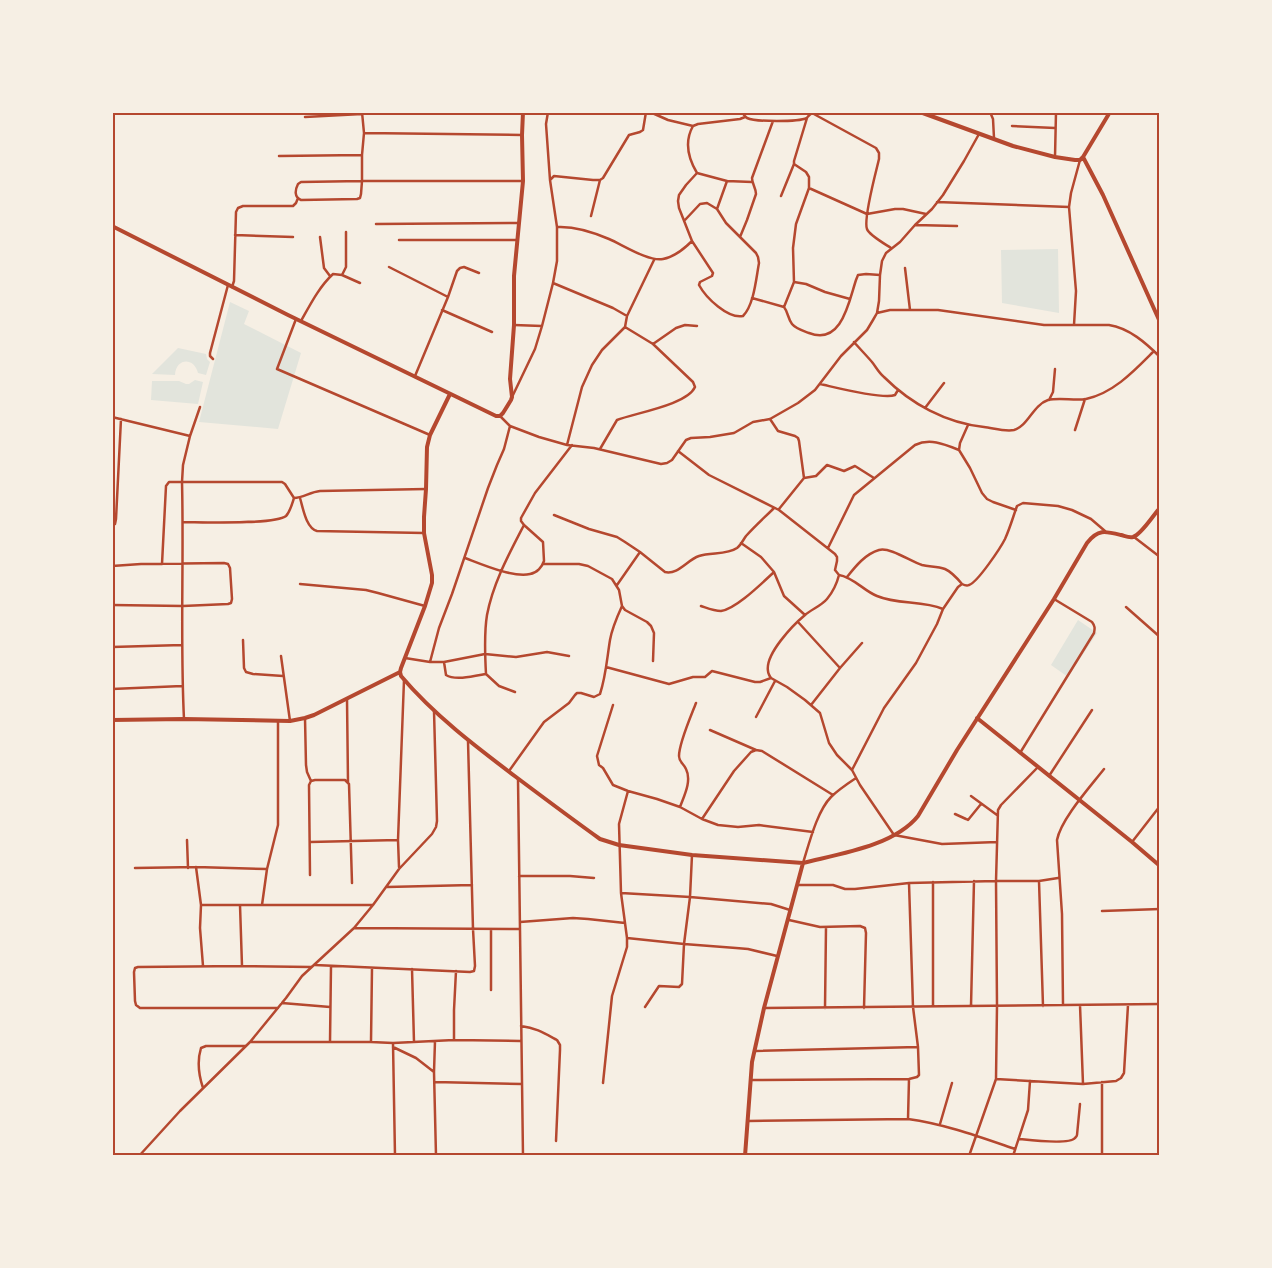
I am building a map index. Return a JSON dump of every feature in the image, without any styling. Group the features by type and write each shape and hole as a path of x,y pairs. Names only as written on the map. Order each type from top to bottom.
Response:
{"street":[{"path":"512,397 510,379 514,325 514,276 523,180 523,112"},
{"path":"500,416 511,400 534,349 542,326 557,261 557,227 550,180 546,124 548,112"},
{"path":"592,216 600,180 629,135 643,130 646,112"},
{"path":"650,112 668,120 694,126 745,117 772,121 807,118"},
{"path":"742,112 745,117"},
{"path":"920,112 994,140 1055,158 1075,160 1082,158"},
{"path":"990,112 993,119 994,140"},
{"path":"1055,158 1056,112"},
{"path":"1074,325 1076,291 1069,207 1071,193 1082,158 1110,112"},
{"path":"298,198 301,200 357,199 360,198 361,194 364,133 362,113 305,117"},
{"path":"781,196 794,164 807,118 812,113 876,148 879,153 866,226 867,230 891,248"},
{"path":"740,237 756,194 752,182 772,121"},
{"path":"694,126 688,138 688,152 697,173"},
{"path":"1012,126 1055,128"},
{"path":"364,133 522,135"},
{"path":"112,226 450,394 496,416 500,416 510,426 567,445 661,464 672,460 682,443 691,438 727,435 741,430 753,422 770,420 798,403 820,384 841,356 867,330 876,313 879,301 882,261 886,253 900,242 943,195 979,134"},
{"path":"279,156 362,155"},
{"path":"1082,158 1103,196 1160,322"},
{"path":"794,164 806,172 809,177 809,188 796,224 793,248 794,282 784,307 792,325 819,336 836,329 845,315 858,275 880,275"},
{"path":"697,173 727,181 752,182"},
{"path":"685,220 700,204 707,203 717,210 726,223 756,253 759,263 752,298 746,314 740,317 721,309 713,303 700,285 700,282 712,276 713,273 692,240 678,201 679,195 697,173"},
{"path":"550,180 554,176 600,180"},
{"path":"213,358 210,356 210,353 230,286 234,282 236,212 238,208 243,206 293,206 298,198 296,196 296,187 301,182 523,180"},
{"path":"717,210 727,181"},
{"path":"809,188 867,214 894,209 926,214"},
{"path":"937,202 1069,207"},
{"path":"376,224 518,223"},
{"path":"914,225 957,226"},
{"path":"557,227 575,227 607,238 654,260 663,259 683,250 692,240"},
{"path":"342,275 346,267 346,232"},
{"path":"235,235 293,237"},
{"path":"320,237 324,268 330,276"},
{"path":"399,240 517,240"},
{"path":"567,445 582,387 592,365 602,350 625,327 627,316 654,260"},
{"path":"389,267 448,297"},
{"path":"415,376 455,276 460,268 464,267 479,273"},
{"path":"905,268 910,310"},
{"path":"360,283 342,275 333,274 330,276 299,320 277,370 430,435"},
{"path":"794,282 806,284 850,299"},
{"path":"553,283 613,308 627,316"},
{"path":"752,298 784,307"},
{"path":"442,310 492,332"},
{"path":"876,313 890,310 938,310 1044,325 1109,325 1125,330 1148,345 1160,357"},
{"path":"514,325 542,326"},
{"path":"654,344 676,328 685,325 697,326"},
{"path":"599,450 617,420 671,404 691,394 695,387 693,382 654,344 625,327"},
{"path":"854,342 882,376 924,408 948,419 968,425 1007,430 1015,430 1020,427 1038,406 1049,400 1085,399 1099,395 1134,371 1154,351"},
{"path":"1049,400 1055,369"},
{"path":"924,408 944,383"},
{"path":"820,384 886,397 895,395 898,390"},
{"path":"112,766 113,720 290,721 314,715 400,672 432,583 424,533 427,447 430,435 450,394"},
{"path":"1075,430 1085,399"},
{"path":"184,719 182,686 182,482 183,465 200,407"},
{"path":"112,417 190,436"},
{"path":"112,526 115,524 116,519 121,419"},
{"path":"770,420 778,431 798,438 804,478"},
{"path":"959,450 968,425"},
{"path":"430,662 439,628 488,488 504,449 510,426"},
{"path":"828,548 854,495 915,445 920,443 942,443 959,450 987,499 1016,510"},
{"path":"544,564 544,542 524,524 521,518 528,504 548,475 572,445"},
{"path":"678,452 709,475 779,510 837,557 835,570 839,575 847,577 865,590 882,598 934,605 943,609"},
{"path":"779,510 804,478 816,476 826,466 829,465 844,471 855,466 874,478"},
{"path":"162,564 166,486 169,482 282,482 294,498"},
{"path":"294,498 300,498 312,492 320,491 426,490"},
{"path":"183,522 242,523 281,519 288,514 294,498"},
{"path":"300,498 313,530 424,533"},
{"path":"847,577 858,563 877,550 883,549 922,565 944,569 951,572 962,584 972,584 1005,539 1017,506 1023,503 1066,508 1091,519 1105,531 1129,537 1139,534 1160,508"},
{"path":"554,515 617,538 640,552 665,572 670,573 675,572 698,557 735,550 774,508"},
{"path":"515,692 499,686 486,674 487,616 501,571 524,524"},
{"path":"400,672 416,694 468,740 600,839 619,846 804,863 862,849 894,835 913,823 957,750 1054,599 1087,543 1093,535 1105,531"},
{"path":"1134,537 1160,557"},
{"path":"741,544 761,557 774,572 784,596 805,615"},
{"path":"617,585 640,552"},
{"path":"465,558 501,571 524,575 536,572 544,564 571,563 588,566 605,574 617,585 622,606 625,610 651,626 654,633 653,661"},
{"path":"112,566 183,563 228,564 230,568 232,599 228,604 183,606 112,605"},
{"path":"701,606 716,611 727,609 744,598 774,572"},
{"path":"839,575 829,597 805,615 782,638 770,659 767,672 771,678 787,687 820,713 829,743 836,756 852,770 894,835 942,844 997,842"},
{"path":"300,584 366,590 425,606"},
{"path":"852,770 884,708 916,663 943,609 962,584"},
{"path":"1020,752 1094,633 1095,628 1092,622 1054,599"},
{"path":"509,771 544,722 569,703 577,693 594,697 600,694 610,638 622,606"},
{"path":"1126,607 1160,637"},
{"path":"798,622 840,668"},
{"path":"243,640 244,668 246,672 284,676"},
{"path":"811,706 862,643"},
{"path":"112,647 182,645"},
{"path":"405,658 444,662 485,654 516,657 547,652 569,656"},
{"path":"281,656 290,721"},
{"path":"444,662 446,674 450,677 486,674"},
{"path":"606,667 668,684 693,677 705,677 712,671 755,682 771,678"},
{"path":"399,869 398,840 404,679"},
{"path":"756,717 775,680"},
{"path":"112,689 182,686"},
{"path":"347,698 352,883"},
{"path":"680,807 688,783 688,776 679,759 679,755 696,703"},
{"path":"613,705 597,756 598,762 613,785 628,792 680,807 702,819 726,827 759,825 813,832"},
{"path":"1049,776 1092,710"},
{"path":"139,1156 202,1088 250,1042 302,976 354,928 399,869 432,834 437,821 434,711"},
{"path":"305,718 306,766 311,781 309,785 310,875"},
{"path":"978,718 1159,866"},
{"path":"262,906 267,869 279,818 278,721"},
{"path":"710,730 762,751 834,795"},
{"path":"278,1008 138,1007 136,1005 135,968 331,966 474,971 468,740"},
{"path":"702,819 734,772 751,752 756,750"},
{"path":"969,1156 996,1079 998,810 1038,767"},
{"path":"1063,1005 1062,914 1058,878 1057,840 1059,831 1104,769"},
{"path":"518,778 523,1156"},
{"path":"745,1156 752,1062 777,956 813,832 830,798 856,778"},
{"path":"311,781 346,780 348,782"},
{"path":"603,1083 612,996 627,947 621,893 619,846 620,819 628,792"},
{"path":"971,796 998,815"},
{"path":"955,814 968,820 981,804"},
{"path":"1132,842 1160,806"},
{"path":"187,840 188,868"},
{"path":"310,842 398,840"},
{"path":"645,1007 658,986 681,986 690,897 692,854"},
{"path":"196,867 201,905 200,928 203,966"},
{"path":"135,868 267,869"},
{"path":"519,876 594,878"},
{"path":"798,886 833,885 845,889 855,889 909,883 996,880 1039,881 1058,878"},
{"path":"972,1006 974,881"},
{"path":"1039,881 1042,1006"},
{"path":"933,882 933,1006"},
{"path":"751,1080 909,1079 918,1077 918,1047 913,1007 909,883"},
{"path":"387,886 472,885"},
{"path":"621,893 771,904 791,910"},
{"path":"201,905 373,905"},
{"path":"240,905 242,966"},
{"path":"1102,911 1160,909"},
{"path":"520,922 573,918 624,923"},
{"path":"789,920 812,926 860,926 865,928 864,1008"},
{"path":"825,1008 826,927"},
{"path":"354,928 520,929"},
{"path":"490,929 491,990"},
{"path":"627,938 742,948 777,956"},
{"path":"330,1042 331,966"},
{"path":"371,1042 372,968"},
{"path":"412,969 414,1042"},
{"path":"454,1040 456,971"},
{"path":"282,1003 330,1007"},
{"path":"764,1008 1160,1004"},
{"path":"1080,1005 1083,1084"},
{"path":"996,1079 1083,1084 1116,1081 1124,1073 1128,1005"},
{"path":"521,1026 541,1031 557,1040 560,1046 556,1141"},
{"path":"250,1042 371,1042 393,1045 454,1040 520,1041"},
{"path":"435,1041 436,1156"},
{"path":"393,1045 416,1058 434,1072"},
{"path":"393,1045 395,1156"},
{"path":"202,1088 199,1077 202,1048 206,1046 245,1046"},
{"path":"755,1051 918,1047"},
{"path":"908,1119 909,1079"},
{"path":"1013,1156 1028,1110 1030,1081"},
{"path":"435,1082 522,1084"},
{"path":"1102,1082 1102,1156"},
{"path":"940,1124 952,1083"},
{"path":"1019,1139 1053,1141 1076,1138 1078,1135 1080,1104"},
{"path":"748,1121 908,1119 940,1124 1015,1149"}],"shaded area":[{"path":"1058,249 1059,313 1002,303 1001,250"},
{"path":"230,302 249,311 244,324 301,353 278,429 199,422"},
{"path":"178,348 206,354 210,362 206,375 198,373 193,364 189,362 178,365 175,375 152,374"},
{"path":"195,380 203,382 198,404 151,400 152,381 179,381 189,384"},
{"path":"1078,620 1097,633 1068,677 1051,665"}]}
